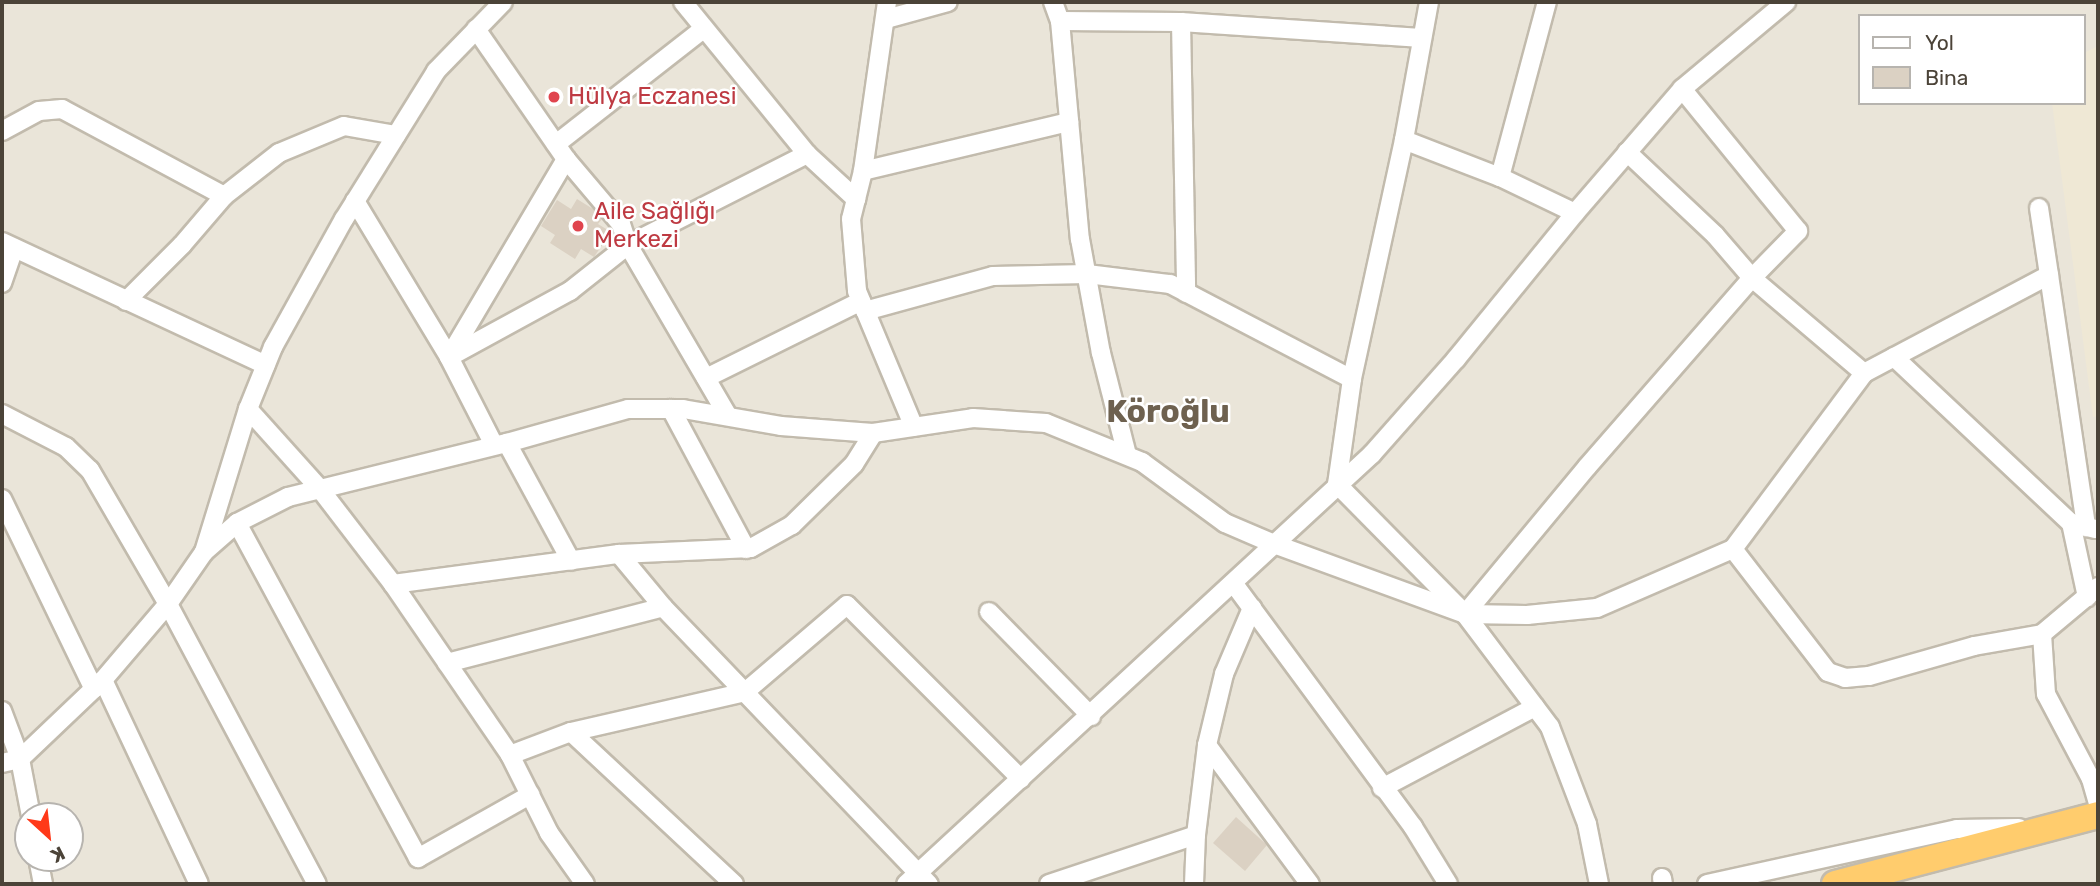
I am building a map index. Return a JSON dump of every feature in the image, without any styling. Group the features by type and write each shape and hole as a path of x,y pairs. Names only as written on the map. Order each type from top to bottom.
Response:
{"highway":[{"path":"1835,884 2098,815"}],"street":[{"path":"204,552 247,409 266,365 355,201 436,71 503,2"},
{"path":"683,2 807,154 856,199"},
{"path":"914,427 857,291 851,219 863,171 886,10 948,2"},
{"path":"1054,2 1060,21 1087,274 1101,353 1127,455"},
{"path":"1337,484 1352,379 1404,140 1429,2"},
{"path":"1500,177 1547,2"},
{"path":"619,554 663,607 917,881 1021,779 1371,454 1456,359 1575,213 1682,89 1786,2"},
{"path":"1060,21 1181,22 1421,38"},
{"path":"1181,22 1186,293"},
{"path":"476,29 561,152 621,224 628,246 728,416"},
{"path":"449,358 561,152 703,29"},
{"path":"1465,614 1752,278 1798,231 1682,89"},
{"path":"2,131 39,111 62,110 224,195"},
{"path":"863,171 1069,122"},
{"path":"126,301 182,245 224,195 279,153 344,126 396,135"},
{"path":"1404,140 1500,177 1575,213"},
{"path":"1627,152 1715,235 1752,278 1864,373"},
{"path":"449,358 502,326 570,291 628,246 807,154"},
{"path":"355,201 571,561"},
{"path":"1733,549 1828,672 1845,678 1868,676 1975,646 2042,634 2093,592 2039,208"},
{"path":"2,283 8,245 266,365"},
{"path":"706,378 863,306 992,276 1087,274 1170,285 1352,379"},
{"path":"2,763 20,759 98,684 168,604 204,552 237,523 288,497 628,409 671,409 781,426 873,433 973,418 1046,423 1142,462 1225,523 1274,544 1465,614 1527,615 1597,608 1733,549 1864,373 2049,275"},
{"path":"1894,357 2085,527"},
{"path":"247,409 320,489 393,584 510,755 549,833 579,882"},
{"path":"671,409 746,548"},
{"path":"2,414 66,447 90,470 168,604 317,884"},
{"path":"393,584 619,554 746,548 792,525 853,464 873,433"},
{"path":"1337,484 1465,614 1550,727 1587,824 1599,884"},
{"path":"2,499 199,884"},
{"path":"237,523 418,859 530,794"},
{"path":"1234,584 1413,827 1448,884"},
{"path":"510,755 571,732 744,692 847,605 1021,779"},
{"path":"447,663 663,607"},
{"path":"1194,884 1196,835 1207,745 1224,674 1252,608"},
{"path":"989,612 1091,716"},
{"path":"2042,634 2046,694 2091,779 2098,803"},
{"path":"1382,788 1535,707"},
{"path":"2,711 20,759 28,802"},
{"path":"571,732 734,884"},
{"path":"1207,745 1310,884"},
{"path":"1707,884 1957,829 2054,827"},
{"path":"1049,884 1196,835"}],"shaded area":[{"path":"2,2 2098,2 2098,884 2,884"},
{"path":"2098,46 2098,416 2093,417 2052,105 2086,105 2086,52"}],"building":[{"path":"577,199 593,209 602,219 598,224 611,232 594,257 581,249 575,259 550,243 555,235 541,226 557,200 571,209"},
{"path":"1236,817 1267,845 1245,871 1213,843"}],"place":[{"name":"Hülya Eczanesi","path":"554,97"},
{"name":"Aile Sağlığı Merkezi","path":"578,226"}],"district":[{"name":"Köroğlu","path":"1168,411"}]}
